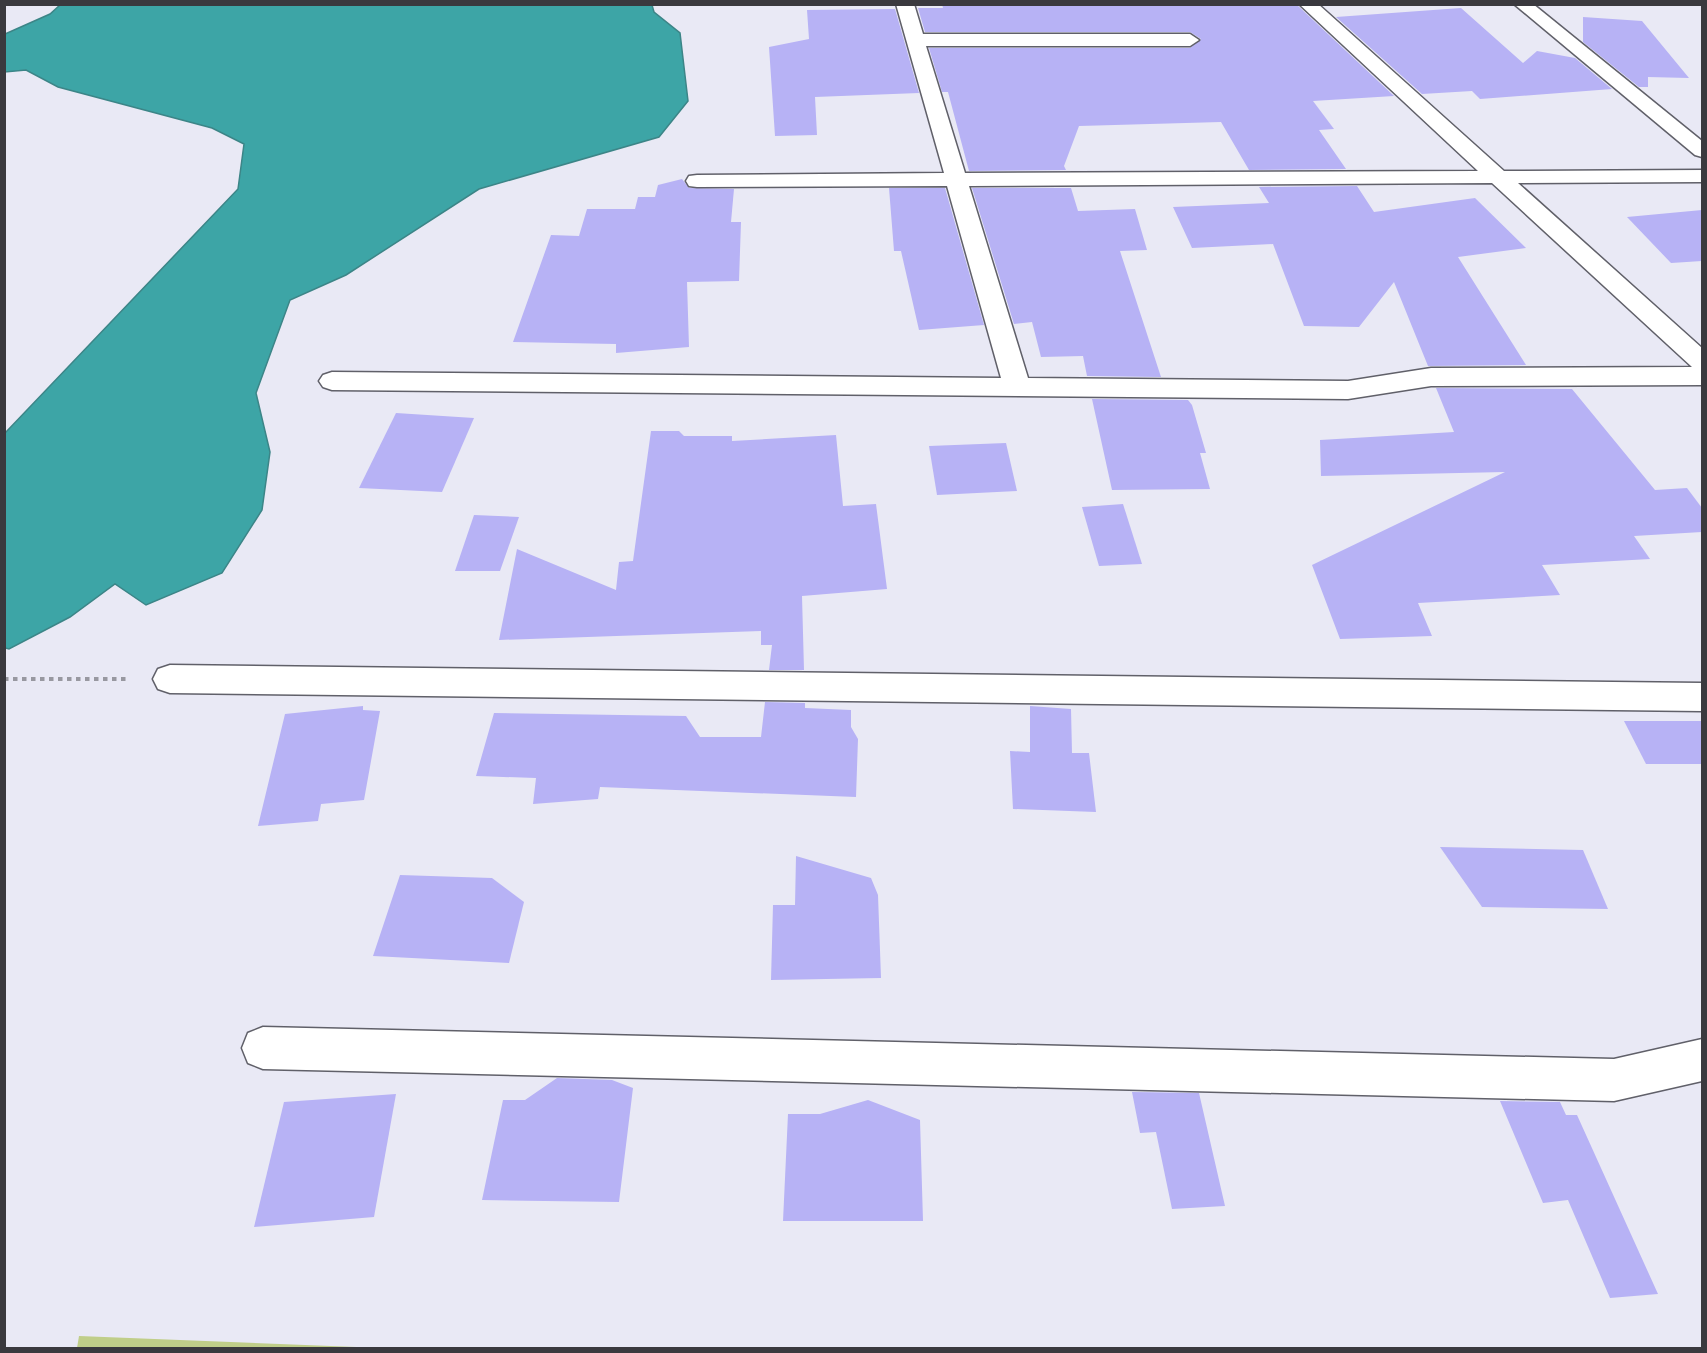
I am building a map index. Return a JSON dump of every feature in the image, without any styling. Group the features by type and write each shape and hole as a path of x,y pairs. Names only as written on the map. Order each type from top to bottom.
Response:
{"street":[{"path":"905,4 1017,387"},
{"path":"1307,4 1702,362"},
{"path":"1522,4 1702,151"},
{"path":"915,40 1190,40"},
{"path":"697,181 1702,176"},
{"path":"332,381 1348,390 1431,377 1702,376"},
{"path":"170,679 1702,697"},
{"path":"263,1048 1614,1080 1702,1060"}],"path":[{"path":"4,679 170,679"}],"green space":[{"path":"79,1336 382,1348 77,1348"}],"water":[{"path":"60,5 652,5 654,12 680,33 688,101 659,137 479,189 346,275 290,300 256,393 270,452 262,510 222,573 146,605 115,584 70,617 9,649 5,648 5,433 238,189 244,144 212,128 58,87 26,70 5,72 5,34 50,14"}],"building":[{"path":"942,4 1296,4 1394,96 1313,101 1334,129 1319,130 1346,169 1249,170 1221,122 1079,126 1064,166 1066,170 969,171 948,92 942,92 929,48 1190,48 1201,39 1190,32 925,32 918,8 943,8"},
{"path":"1461,8 1523,63 1537,51 1575,58 1612,89 1480,99 1472,91 1422,94 1336,17"},
{"path":"895,9 919,93 815,97 817,135 775,136 769,47 809,39 807,10"},
{"path":"1583,17 1642,21 1689,78 1648,77 1648,87 1639,87 1583,42"},
{"path":"682,179 689,188 734,189 731,222 741,222 739,281 687,282 689,347 616,353 616,344 513,342 551,235 579,236 587,209 635,209 638,197 655,197 658,185"},
{"path":"1357,186 1374,212 1475,198 1526,248 1458,257 1526,365 1428,366 1394,282 1359,327 1304,326 1273,244 1192,248 1173,207 1269,203 1259,187"},
{"path":"889,188 945,188 984,325 919,330 901,251 894,251"},
{"path":"972,188 1071,188 1078,211 1135,209 1147,250 1120,251 1161,377 1087,376 1083,356 1041,357 1032,322 1014,324"},
{"path":"1702,210 1702,261 1671,263 1627,217"},
{"path":"1436,388 1572,389 1655,490 1687,488 1702,508 1702,532 1634,536 1650,559 1542,565 1560,595 1418,603 1432,636 1340,639 1312,565 1505,472 1321,476 1320,440 1454,432"},
{"path":"1092,399 1188,400 1192,405 1206,453 1200,453 1210,489 1112,490"},
{"path":"396,413 474,418 442,492 359,488"},
{"path":"651,431 679,431 684,436 732,436 732,441 836,435 843,506 876,504 887,589 802,596 804,670 769,670 772,645 761,645 761,631 499,640 517,549 616,590 619,562 633,561"},
{"path":"1006,443 1017,491 937,495 929,446"},
{"path":"1123,504 1142,564 1099,566 1082,507"},
{"path":"474,515 519,517 500,571 455,571"},
{"path":"765,702 805,703 805,708 851,710 851,727 858,739 856,797 600,787 598,799 533,804 536,778 476,776 494,713 686,716 700,737 761,737"},
{"path":"363,706 363,710 380,711 364,800 321,804 318,821 258,826 285,714"},
{"path":"1030,706 1071,709 1072,753 1089,753 1096,812 1013,809 1010,751 1030,752"},
{"path":"1624,721 1702,721 1702,764 1646,764"},
{"path":"1440,847 1583,850 1608,909 1482,907"},
{"path":"796,856 871,878 878,895 881,978 771,980 773,905 795,905"},
{"path":"400,875 492,878 524,902 509,963 373,956"},
{"path":"557,1078 612,1080 633,1088 619,1202 482,1200 503,1100 525,1100"},
{"path":"1132,1092 1199,1093 1225,1206 1172,1209 1156,1132 1140,1133"},
{"path":"396,1094 374,1217 254,1227 284,1102"},
{"path":"868,1100 920,1120 923,1221 783,1221 788,1114 820,1114"},
{"path":"1500,1101 1560,1102 1566,1115 1577,1115 1658,1294 1610,1298 1568,1200 1543,1203"}]}
